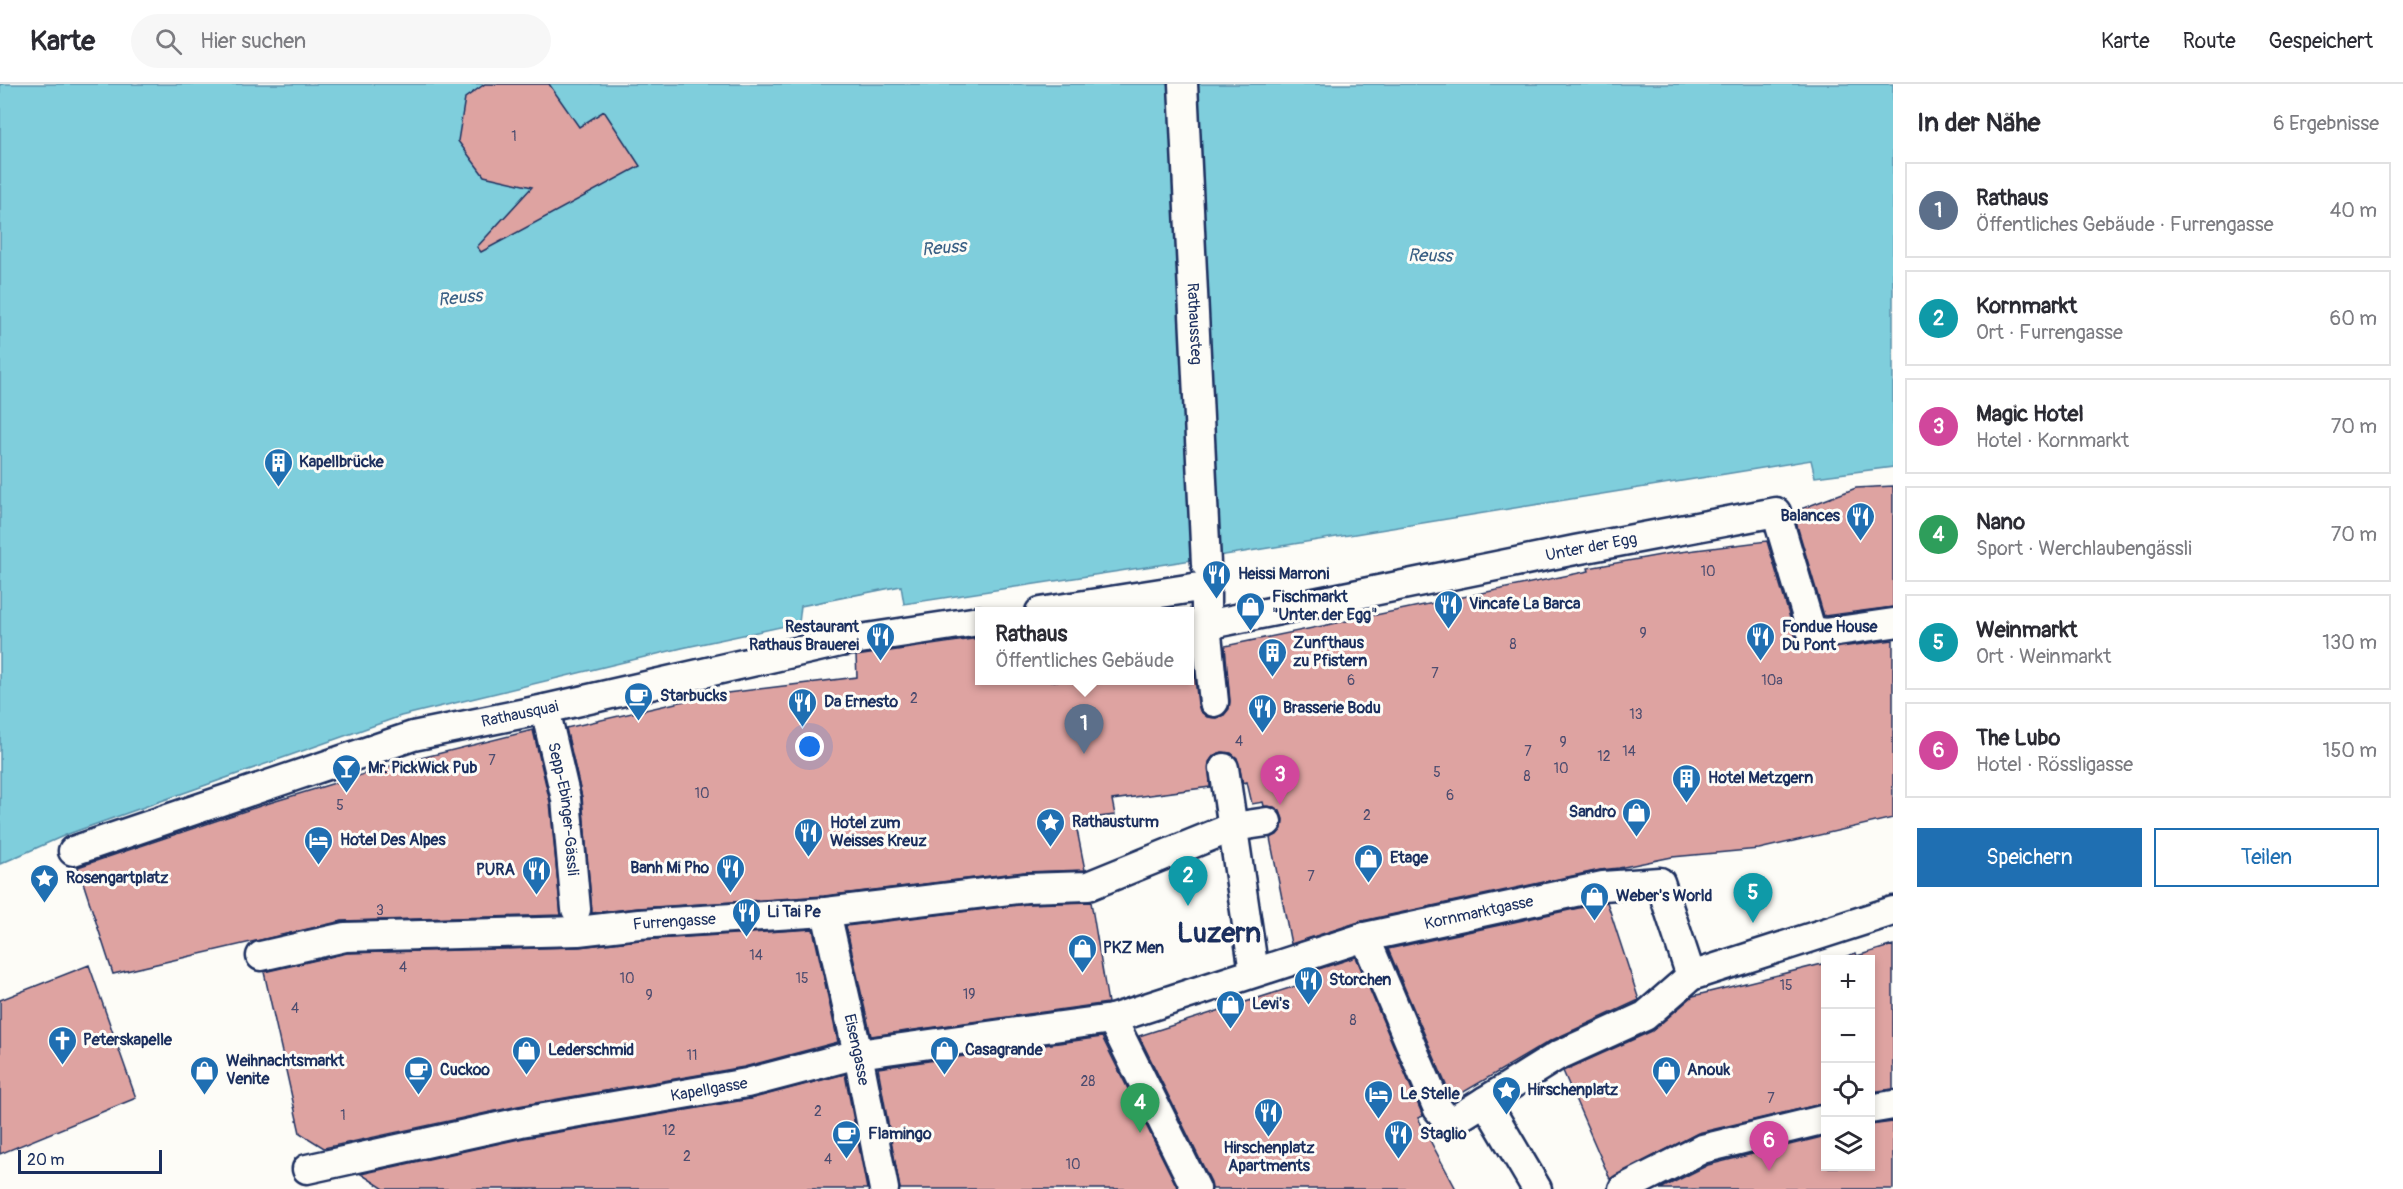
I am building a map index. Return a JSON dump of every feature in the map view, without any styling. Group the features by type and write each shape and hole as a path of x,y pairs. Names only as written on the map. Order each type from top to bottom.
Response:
{"street":[{"name":"Rathaussteg","path":"1183,84 1206,575 1206,625 1214,702"},
{"name":"Unter der Egg","path":"1206,625 1575,550 1776,512 1811,630 1824,633 1893,623"},
{"path":"1062,607 1206,575"},
{"name":"Rathausquai","path":"73,851 413,736 545,709 840,642 975,622"},
{"name":"Sepp-Ebinger-Gässli","path":"545,709 566,799 576,909"},
{"path":"1224,768 1254,972"},
{"path":"1233,827 1267,822"},
{"name":"Furrengasse","path":"261,956 345,937 640,930 826,912 1026,888 1088,886 1233,827"},
{"name":"Kornmarktgasse","path":"1254,972 1360,938 1603,886 1660,882 1691,976"},
{"path":"1360,938 1438,1109 1450,1124 1557,1056 1645,1016 1691,976 1893,911"},
{"name":"Eisengasse","path":"826,912 858,1054 884,1189"},
{"name":"Kapellgasse","path":"307,1169 521,1122 747,1083 858,1054 1112,1019 1254,972"},
{"path":"1112,1019 1196,1189"},
{"path":"1485,1101 1537,1189"},
{"path":"1875,1108 1893,1105"},
{"path":"1626,1187 1702,1149 1821,1120"}],"water":[{"name":"Reuss","path":"0,84 1893,84 1893,467 1815,477 1811,460 1244,552 904,604 901,586 801,606 799,623 682,648 401,716 68,834 0,864"}],"building":[{"path":"485,84 549,84 579,127 604,111 640,166 481,252 477,247 532,187 484,176 458,141 465,98"},
{"path":"1893,486 1893,607 1824,616 1793,512 1856,488"},
{"path":"1767,541 1795,635 1800,642 1807,646 1826,649 1893,640 1893,818 1759,849 1672,857 1600,870 1362,921 1291,944 1270,838 1282,829 1283,819 1280,811 1274,807 1264,806 1263,802 1252,804 1247,782 1243,783 1237,758 1231,753 1222,752 1214,755 1209,762 1210,787 1112,800 1115,815 1075,820 1085,870 1024,872 824,896 592,913 582,797 566,728 711,695 857,677 856,656 975,639 975,685 1194,685 1194,670 1200,711 1207,717 1216,718 1224,715 1229,709 1230,701 1225,646 1589,571 1588,568 1672,553"},
{"path":"533,730 550,802 561,915 342,921 113,974 78,867 266,804 397,764"},
{"path":"1091,902 1108,1003 871,1036 846,926 1027,904"},
{"path":"1607,902 1639,1000 1550,1041 1452,1099 1388,949"},
{"path":"813,929 838,1042 744,1067 518,1106 324,1148 300,1133 264,972 347,953 579,947 640,940"},
{"path":"1893,945 1893,1089 1875,1091 1875,955 1860,955"},
{"path":"1356,957 1423,1116 1418,1118 1456,1189 1212,1189 1211,1182 1139,1036 1299,985 1297,976"},
{"path":"1821,964 1821,1104 1698,1133 1610,1179 1563,1071 1652,1031 1693,996"},
{"name":"Peterskapelle","path":"89,965 136,1098 0,1154 0,1000"},
{"path":"1102,1037 1178,1189 900,1189 878,1068"},
{"path":"845,1074 867,1189 384,1189 361,1174 524,1138 750,1099"},
{"path":"1893,1122 1893,1189 1660,1189 1708,1165 1821,1137 1821,1171 1875,1171 1875,1124"}],"place":[{"name":"Kapellbrücke","path":"278,488"},
{"name":"Balances","path":"1861,542"},
{"name":"Heissi Marroni","path":"1217,600"},
{"name":"Vincafe La Barca","path":"1448,630"},
{"name":"Fischmarkt \"Unter der Egg\"","path":"1251,632"},
{"name":"Restaurant Rathaus Brauerei","path":"880,662"},
{"name":"Fondue House Du Pont","path":"1761,662"},
{"name":"Zunfthaus zu Pfistern","path":"1272,678"},
{"name":"Starbucks","path":"639,722"},
{"name":"Da Ernesto","path":"803,728"},
{"name":"Brasserie Bodu","path":"1262,734"},
{"name":"Rathaus","path":"1084,754"},
{"name":"Mr. PickWick Pub","path":"347,794"},
{"name":"Hotel Metzgern","path":"1687,804"},
{"name":"Magic Hotel","path":"1280,805"},
{"name":"Sandro","path":"1637,838"},
{"name":"Rathausturm","path":"1051,848"},
{"name":"Hotel zum Weisses Kreuz","path":"809,858"},
{"name":"Hotel Des Alpes","path":"319,866"},
{"name":"Etage","path":"1369,884"},
{"name":"Banh Mi Pho","path":"730,894"},
{"name":"PURA","path":"536,896"},
{"name":"Rosengartplatz","path":"45,904"},
{"name":"Kornmarkt","path":"1188,906"},
{"name":"Weber's World","path":"1595,922"},
{"name":"Weinmarkt","path":"1753,923"},
{"name":"Li Tai Pe","path":"746,938"},
{"name":"PKZ Men","path":"1082,974"},
{"name":"Storchen","path":"1308,1006"},
{"name":"Levi's","path":"1231,1030"},
{"name":"Peterskapelle","path":"62,1066"},
{"name":"Lederschmid","path":"527,1076"},
{"name":"Casagrande","path":"944,1076"},
{"name":"Weihnachtsmarkt Venite","path":"205,1096"},
{"name":"Cuckoo","path":"419,1096"},
{"name":"Anouk","path":"1666,1096"},
{"name":"Hirschenplatz","path":"1506,1116"},
{"name":"Le Stelle","path":"1379,1120"},
{"name":"Nano","path":"1140,1133"},
{"name":"Hirschenplatz Apartments","path":"1269,1138"},
{"name":"Flamingo","path":"847,1160"},
{"name":"Staglio","path":"1399,1160"},
{"name":"The Lubo","path":"1769,1171"}],"district":[{"name":"Luzern","path":"1219,933"}]}
